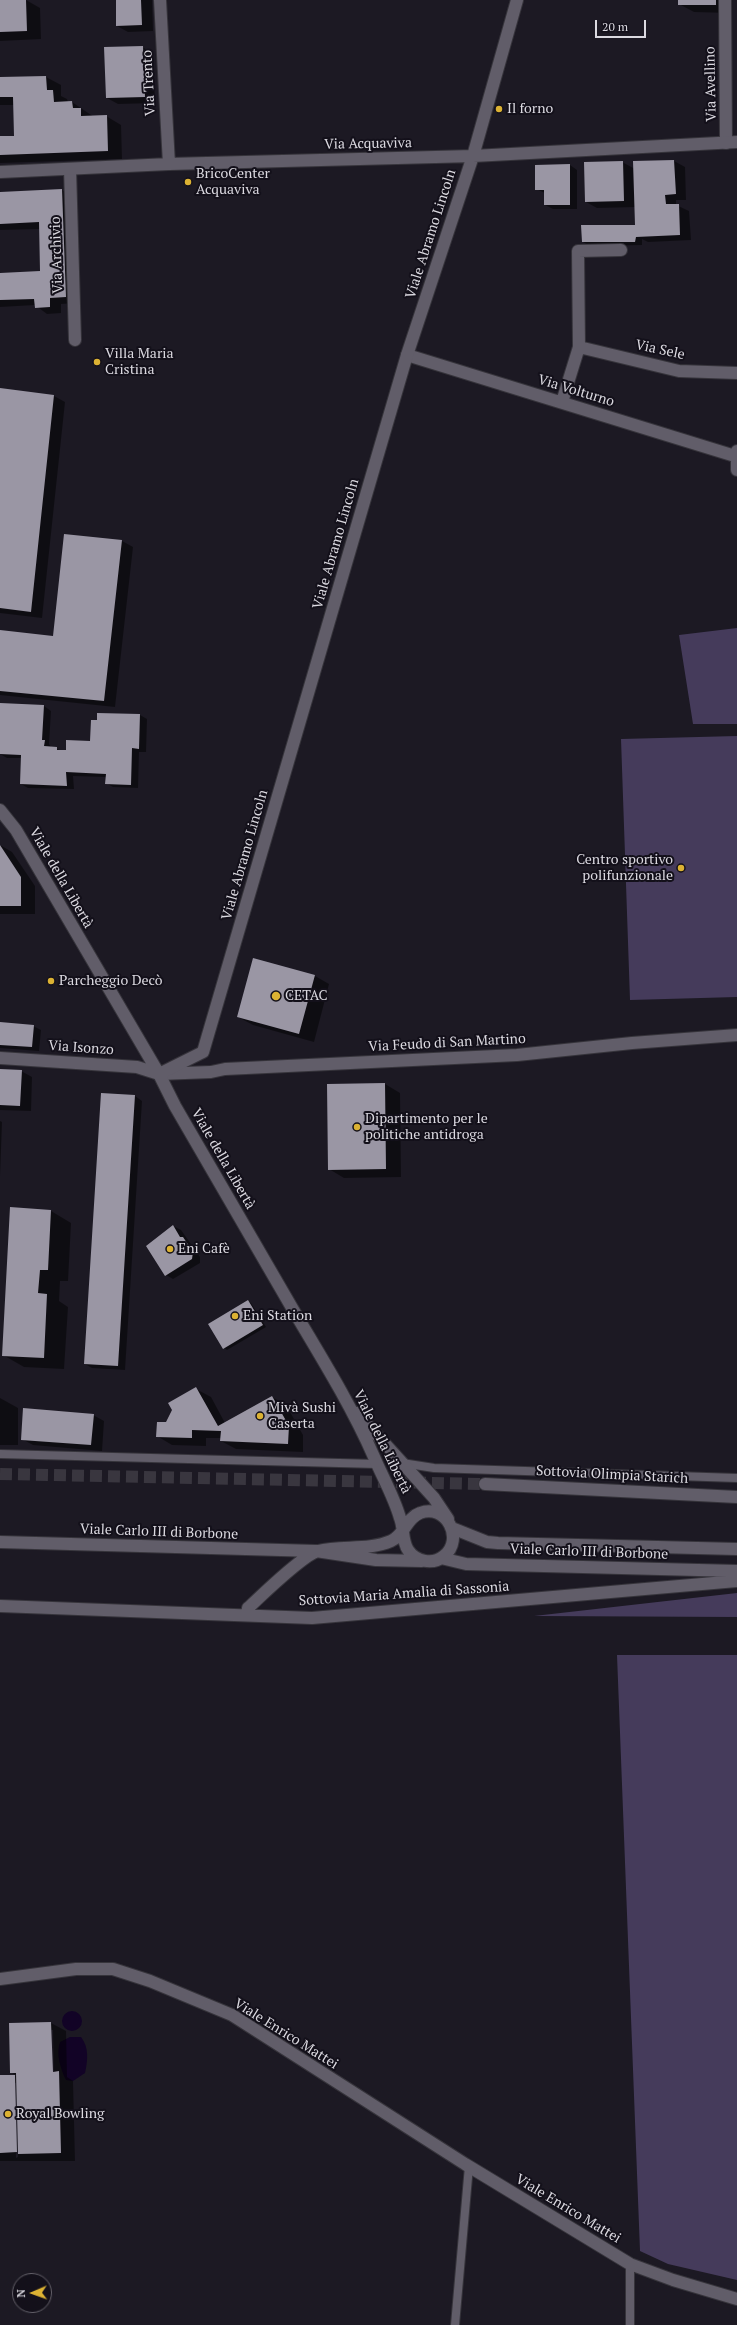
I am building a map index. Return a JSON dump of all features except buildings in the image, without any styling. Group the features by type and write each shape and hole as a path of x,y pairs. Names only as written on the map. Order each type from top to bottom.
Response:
{"street":[{"name":"Via Trento","path":"160,0 169,164"},
{"name":"Viale Abramo Lincoln","path":"159,1074 204,1052 407,355 473,156 517,0"},
{"name":"Via Avellino","path":"725,0 732,143"},
{"name":"Via Acquaviva","path":"0,172 169,164 473,156 732,143"},
{"name":"Via Archivio","path":"70,169 75,340"},
{"path":"562,402 579,347 578,252 621,250"},
{"name":"Via Sele","path":"579,347 680,371 737,373"},
{"name":"Via Volturno","path":"407,355 736,453"},
{"path":"736,453 737,470"},
{"name":"Viale della Libertà","path":"0,810 16,830 159,1074 175,1106 348,1404 377,1464 405,1531"},
{"name":"Via Feudo di San Martino","path":"159,1074 211,1072 225,1069 517,1055 632,1043 737,1035"},
{"name":"Via Isonzo","path":"0,1058 137,1067 159,1074"},
{"path":"348,1404 434,1498 451,1525 454,1535 451,1549 441,1558"},
{"name":"Sottovia Olimpia Starich","path":"485,1484 737,1497"},
{"name":"Viale Carlo III di Borbone","path":"316,1551 384,1544 395,1540 405,1531 408,1523 420,1513 437,1513 451,1525 493,1543 737,1549"},
{"path":"405,1531 404,1538 408,1550 413,1555 425,1561"},
{"name":"Viale Carlo III di Borbone","path":"0,1542 316,1551 376,1560 425,1561 441,1558 466,1564 737,1571"},
{"path":"247,1615 248,1608 270,1587 316,1551"},
{"name":"Sottovia Maria Amalia di Sassonia","path":"0,1606 312,1618 737,1581"},
{"name":"Viale Enrico Mattei","path":"0,1979 76,1969 113,1969 150,1982 232,2016 469,2166 630,2264 673,2280 737,2299"}],"lane":[{"path":"0,1454 377,1464"},
{"path":"402,1463 434,1468 737,1478"},
{"path":"455,2325 469,2166"},
{"path":"630,2264 630,2325"}],"shaded area":[{"path":"737,628 737,724 693,724 679,635"},
{"name":"Centro sportivo polifunzionale","path":"737,736 737,997 630,1000 621,739"},
{"path":"737,1593 737,1617 534,1616"},
{"path":"617,1655 737,1655 737,2280 668,2264 640,2251"},
{"path":"68,2011 76,2011 82,2017 82,2025 76,2031 68,2031 62,2025 62,2017"},
{"path":"70,2037 81,2037 87,2049 85,2073 73,2081 66,2080 60,2066 58,2051 60,2042"}],"tunnel":[{"path":"0,1474 485,1484"}],"place":[{"name":"Il forno","path":"499,109"},
{"name":"BricoCenter Acquaviva","path":"188,182"},
{"name":"Villa Maria Cristina","path":"97,362"},
{"name":"Centro sportivo polifunzionale","path":"681,868"},
{"name":"Parcheggio Decò","path":"51,981"},
{"name":"CETAC","path":"276,996"},
{"name":"Dipartimento per le politiche antidroga","path":"357,1127"},
{"name":"Eni Cafè","path":"170,1249"},
{"name":"Eni Station","path":"235,1316"},
{"name":"Mivà Sushi Caserta","path":"260,1416"},
{"name":"Royal Bowling","path":"8,2114"}]}
